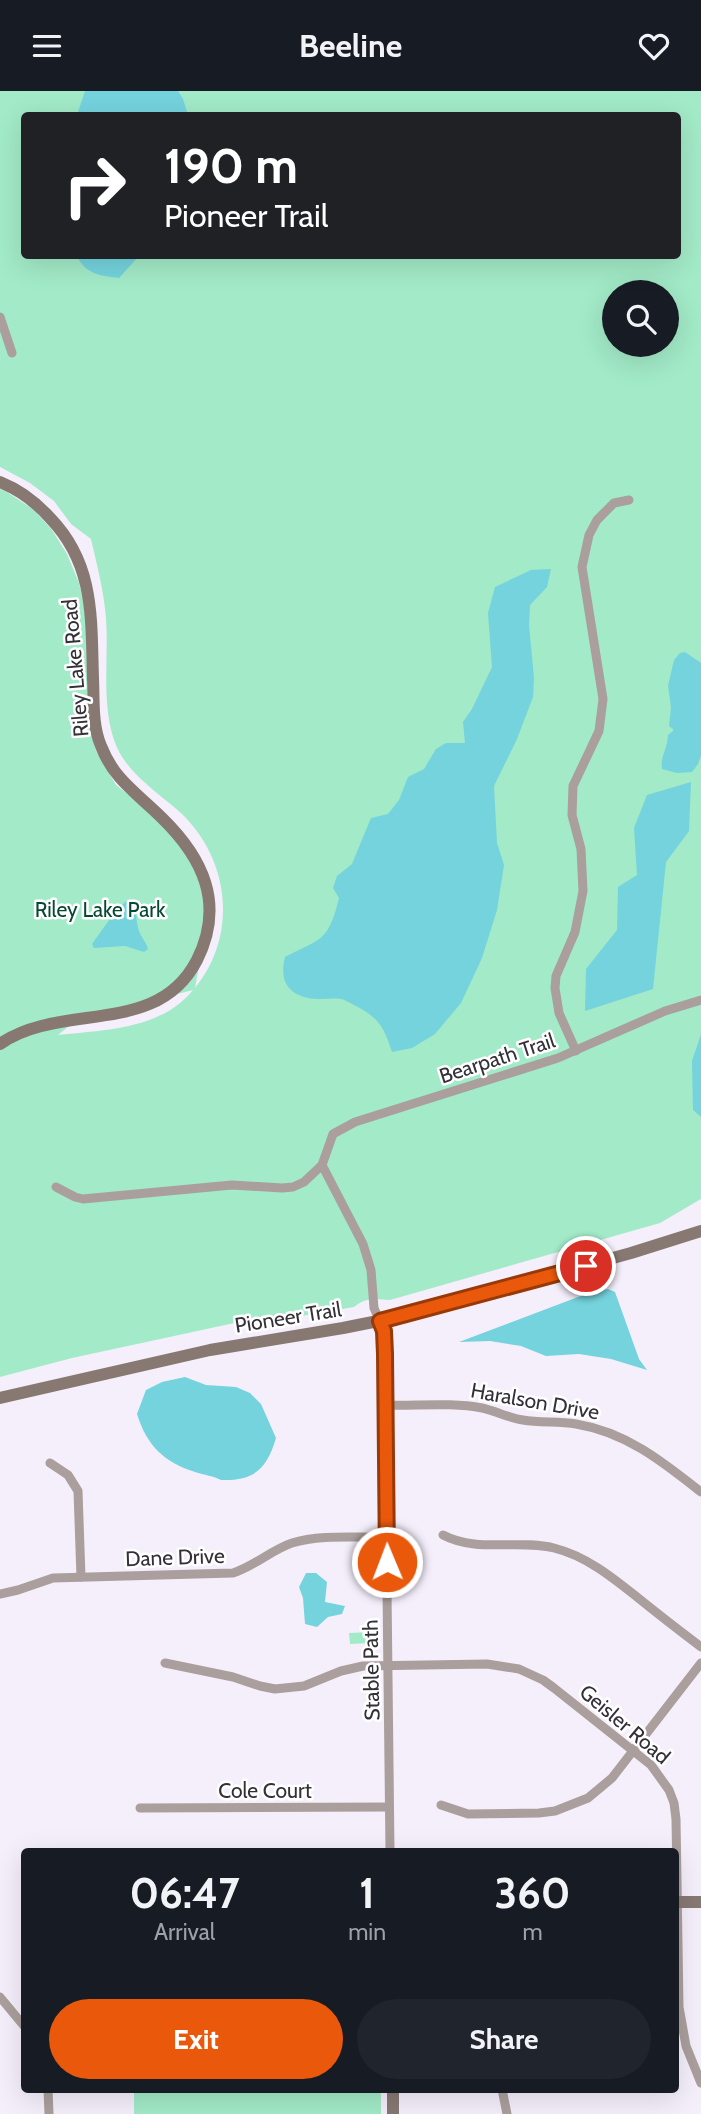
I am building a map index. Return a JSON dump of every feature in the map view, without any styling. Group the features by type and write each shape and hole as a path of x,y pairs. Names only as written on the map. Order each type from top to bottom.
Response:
{"street":[{"path":"0,317 12,353"},
{"name":"Riley Lake Road","path":"0,482 25,495 43,509 72,545 88,588 94,706 99,743 114,773 163,818 189,847 203,874 210,904 204,943 196,961 170,992 153,1003 134,1010 45,1024 26,1030 0,1044"},
{"path":"576,1051 559,1013 555,988 556,976 575,932 583,891 581,849 572,815 573,786 599,731 603,699 582,567 589,534 597,520 614,503 629,500"},
{"name":"Bearpath Trail","path":"322,1164 332,1134 355,1122 576,1051 656,1015 701,1000"},
{"path":"56,1187 83,1199 232,1185 282,1188 304,1182 322,1164 363,1244 371,1270 374,1308 380,1321"},
{"name":"Pioneer Trail","path":"0,1398 211,1350 380,1321 619,1257 701,1231"},
{"name":"Stable Path","path":"380,1321 384,1331 386,1405 390,1848"},
{"name":"Haralson Drive","path":"386,1405 468,1406 522,1420 565,1422 596,1428 628,1440 653,1455 701,1492"},
{"path":"50,1463 68,1475 78,1491 82,1577"},
{"path":"443,1535 464,1543 536,1545 575,1555 609,1575 701,1647"},
{"name":"Dane Drive","path":"0,1594 53,1578 223,1574 245,1570 278,1549 300,1540 387,1537"},
{"name":"Geisler Road","path":"165,1663 275,1689 304,1686 352,1667 487,1664 519,1669 543,1680 651,1765 661,1776 674,1803 675,1848"},
{"path":"441,1805 468,1814 540,1813 555,1811 589,1798 612,1778 701,1663"},
{"name":"Cole Court","path":"140,1808 389,1807"},
{"path":"679,1902 701,1902"},
{"path":"0,1997 21,2014"},
{"name":"Geisler Road","path":"679,2016 686,2046 701,2083"},
{"path":"48,2093 49,2114"},
{"path":"393,2093 393,2114"},
{"path":"503,2093 506,2114"}],"green space":[{"name":"Riley Lake Park","path":"0,91 701,91 701,1199 660,1223 390,1300 367,1300 354,1307 284,1319 239,1322 72,1358 0,1377 0,489 34,510 52,530 67,554 79,583 86,612 88,722 96,751 116,785 176,832 210,904 195,988 209,967 218,945 222,922 223,899 219,876 198,833 182,814 134,772 119,752 114,740 108,710 105,608 91,539 71,524 54,501 30,483 0,467","holes":["193,990 165,1013 132,1025 58,1035 78,1019"]},
{"path":"370,1632 371,1643 350,1644 349,1633"},
{"path":"134,2093 381,2093 381,2114 134,2114"}],"water":[{"path":"85,91 178,91 187,112 78,112"},
{"path":"78,259 136,259 119,278 100,275"},
{"path":"551,569 547,587 530,605 533,697 517,739 494,786 497,843 504,865 497,910 482,958 461,1003 435,1034 412,1048 392,1052 380,1024 364,1010 343,1000 301,996 289,988 284,975 285,957 315,942 327,931 339,898 333,888 337,876 352,864 371,818 388,814 399,800 408,777 424,769 436,749 446,743 465,743 463,722 492,667 488,613 495,587 531,570"},
{"path":"685,652 701,663 701,756 692,772 677,773 662,769 662,764 668,735 673,731 669,726 671,707 668,686 674,660 680,653"},
{"path":"691,782 689,831 666,862 653,989 585,1011 586,969 617,930 618,887 637,875 634,828 647,795"},
{"path":"129,899 134,905 139,930 148,949 144,952 125,946 94,948 92,944 117,909"},
{"path":"701,1034 701,1117 693,1110 692,1061"},
{"path":"608,1289 615,1292 639,1359 647,1370 611,1359 579,1354 546,1356 521,1346 490,1341 459,1342 586,1294"},
{"path":"185,1377 206,1385 236,1387 250,1393 261,1404 276,1438 268,1458 258,1471 242,1478 221,1480 174,1463 152,1444 137,1414 146,1390 162,1382"},
{"path":"306,1573 316,1573 327,1582 325,1602 345,1606 342,1614 328,1617 317,1627 305,1624 303,1598 299,1587"}],"route":[{"path":"387,1562 385,1354 384,1331 380,1321 586,1266"}]}
